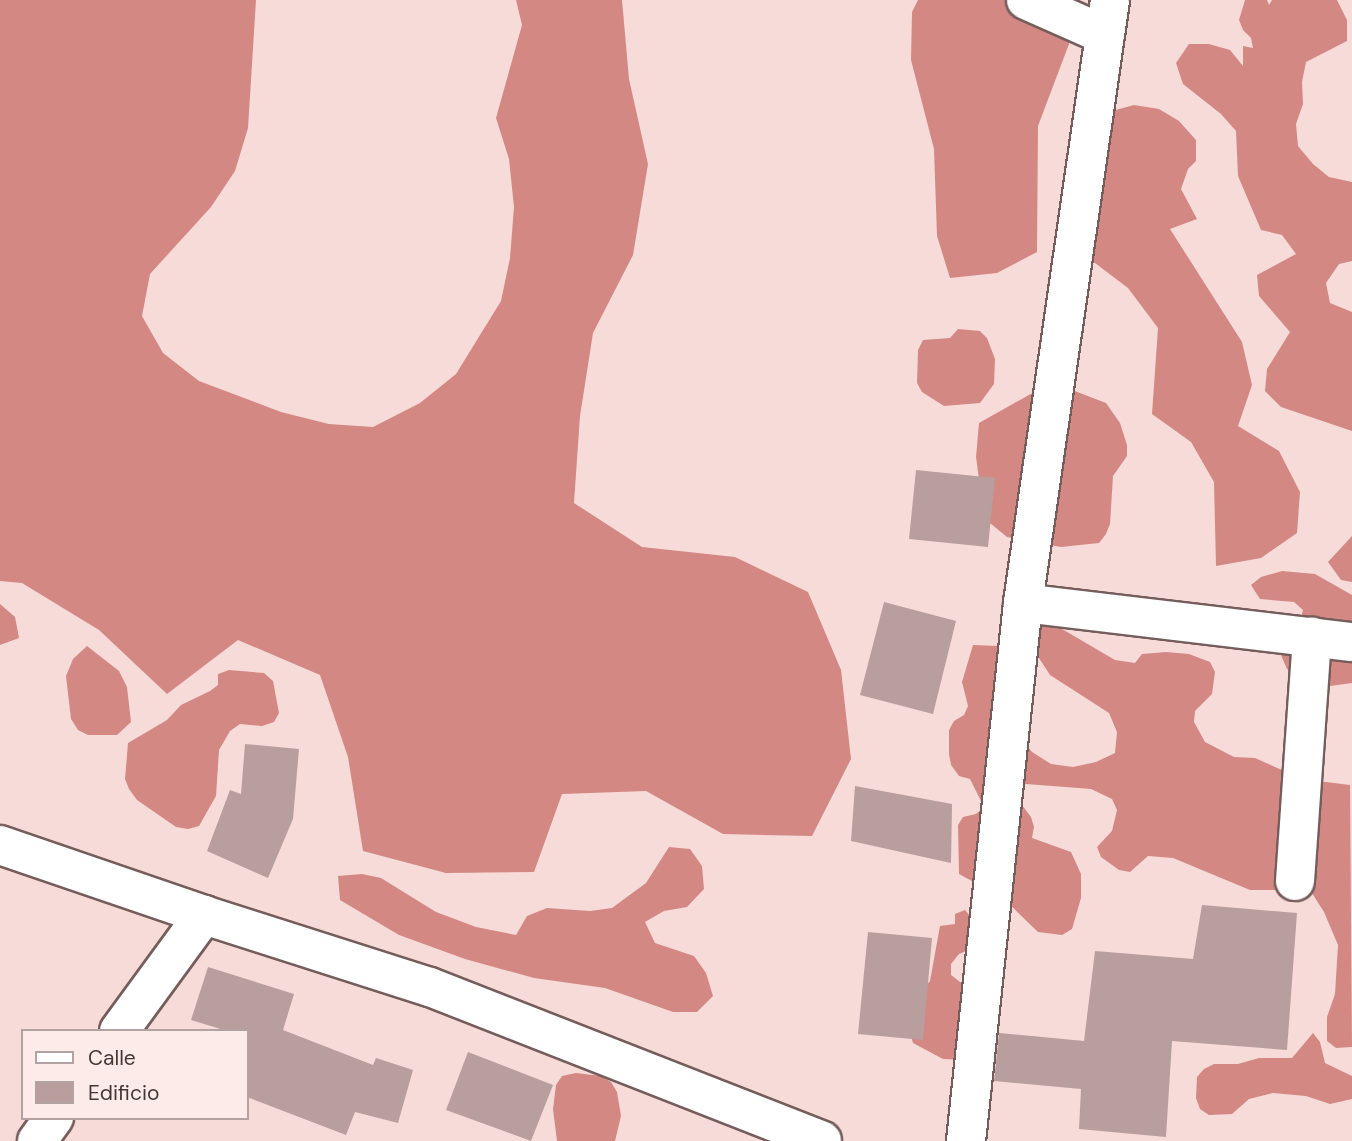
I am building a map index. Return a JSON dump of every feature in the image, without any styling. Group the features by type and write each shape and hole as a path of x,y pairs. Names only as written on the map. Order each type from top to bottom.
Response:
{"street":[{"path":"966,1141 1023,603 1107,18 1026,0"},
{"path":"1023,603 1352,642"},
{"path":"1295,881 1312,637"},
{"path":"0,845 204,915 430,987 822,1141"},
{"path":"120,1029 204,915"},
{"path":"37,1141 53,1120"}],"shaded area":[{"path":"0,0 256,0 248,128 235,171 211,207 150,274 142,316 163,353 199,381 281,412 329,424 373,427 420,403 456,374 501,301 510,258 514,207 509,159 496,118 522,25 516,0 622,0 629,79 648,164 633,255 593,333 580,416 574,503 642,547 735,557 808,592 841,670 851,759 812,836 723,834 646,791 562,794 534,872 446,873 363,851 348,757 320,675 238,640 167,694 99,630 22,583 0,581"},
{"path":"918,0 1067,0 1069,44 1038,126 1037,252 997,273 950,278 937,236 934,149 911,60 912,12"},
{"path":"1245,0 1267,0 1269,5 1272,0 1337,0 1347,20 1347,41 1306,62 1302,82 1303,104 1296,124 1298,146 1313,164 1329,177 1352,182 1352,261 1339,264 1326,283 1330,303 1352,312 1352,431 1281,407 1265,391 1267,369 1290,332 1259,296 1257,275 1296,254 1282,235 1261,230 1238,176 1236,131 1221,114 1183,84 1176,63 1189,44 1209,44 1230,50 1243,66 1243,46 1253,48 1251,38 1243,30 1239,20"},
{"path":"1134,105 1159,109 1179,121 1196,140 1196,161 1188,169 1181,189 1197,219 1170,229 1242,342 1252,385 1238,426 1279,451 1300,492 1297,533 1261,558 1216,566 1214,482 1191,442 1152,414 1158,328 1128,288 1091,260 1112,111"},
{"path":"958,329 980,331 987,338 995,359 994,384 980,403 944,406 922,392 917,383 918,350 923,340 950,338"},
{"path":"1072,390 1106,403 1120,423 1127,445 1127,456 1113,476 1110,524 1106,534 1099,543 1061,547 1007,537 990,523 982,501 976,457 979,423 1036,391"},
{"path":"1352,536 1352,582 1341,580 1328,562"},
{"path":"1282,571 1315,574 1352,595 1352,683 1330,686 1297,676 1287,669 1277,646 1300,621 1303,610 1294,602 1260,599 1251,585 1261,577"},
{"path":"0,604 15,617 19,638 0,645"},
{"path":"1037,625 1062,629 1115,660 1135,663 1142,654 1166,652 1189,654 1210,662 1215,672 1212,694 1195,711 1194,722 1205,742 1234,757 1255,758 1302,779 1350,785 1352,1047 1336,1048 1327,1041 1327,1017 1335,994 1338,945 1324,912 1310,890 1295,881 1274,890 1250,890 1173,858 1148,856 1130,872 1119,870 1101,857 1097,847 1112,831 1117,810 1112,799 1091,789 1026,784 1016,789 1018,800 1031,817 1034,827 1032,838 1071,852 1081,874 1081,898 1072,929 1062,935 1038,932 1003,898 959,874 958,825 963,817 976,814 984,807 970,779 959,776 951,765 949,754 949,730 954,721 964,715 968,706 962,682 973,645 1000,646 1017,733 1032,752 1051,764 1073,767 1096,762 1115,753 1117,732 1109,713 1050,675 1026,638"},
{"path":"87,646 119,671 127,687 131,722 117,735 88,735 78,730 71,719 66,676 73,659"},
{"path":"229,670 264,673 273,681 279,713 274,722 262,726 240,724 230,731 219,750 216,796 199,826 188,829 176,827 137,800 129,789 125,779 128,743 167,720 181,705 210,691 218,685 218,674"},
{"path":"669,847 690,849 702,866 704,889 687,907 664,911 645,922 655,943 694,956 706,973 713,996 697,1012 673,1012 605,988 534,978 465,959 399,935 340,900 338,876 362,874 381,878 436,912 476,927 516,935 527,916 547,908 590,911 612,908 646,883"},
{"path":"965,910 972,918 971,949 959,954 951,964 951,975 977,995 968,1060 943,1059 913,1043 910,1033 916,998 930,981 940,926 955,924 955,914"},
{"path":"1313,1033 1320,1042 1325,1063 1352,1076 1352,1099 1330,1104 1306,1096 1273,1093 1249,1099 1232,1114 1209,1115 1200,1109 1196,1098 1197,1077 1204,1069 1214,1064 1238,1064 1259,1058 1292,1058"},
{"path":"576,1073 601,1076 611,1082 617,1092 621,1116 615,1141 557,1141 553,1109 556,1085 562,1076"}],"building":[{"path":"916,470 995,478 988,547 909,539"},
{"path":"884,602 956,621 933,714 860,695"},
{"path":"245,744 299,749 293,819 268,878 207,851 230,790 241,794"},
{"path":"855,786 952,804 951,863 851,841"},
{"path":"1202,905 1297,913 1287,1050 1172,1041 1166,1137 1079,1129 1081,1089 994,1081 999,1033 1084,1041 1095,951 1193,959"},
{"path":"868,932 932,938 923,1040 858,1034"},
{"path":"208,967 294,994 283,1030 373,1065 376,1058 413,1070 398,1123 355,1112 346,1135 248,1097 248,1029 220,1029 191,1020"},
{"path":"468,1052 553,1085 531,1141 446,1110"}]}
